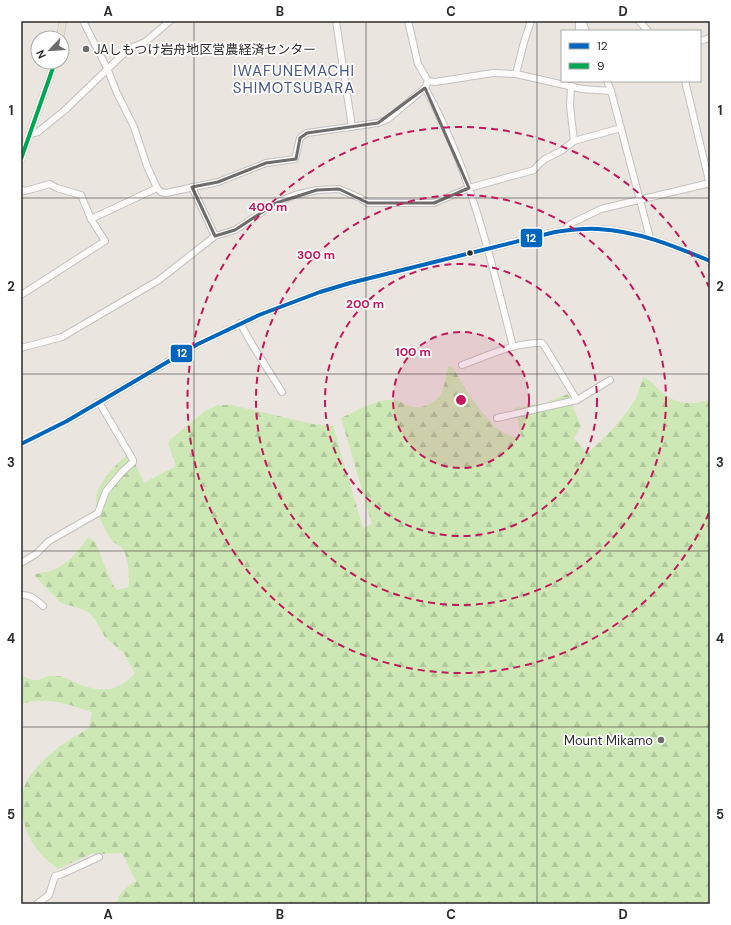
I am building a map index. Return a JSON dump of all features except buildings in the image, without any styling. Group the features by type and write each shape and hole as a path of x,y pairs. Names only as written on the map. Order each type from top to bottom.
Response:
{"main road":[{"path":"21,159 52,70"},
{"path":"21,444 99,402 182,353 240,323 336,287 487,248 563,231 593,228 613,230 650,238 710,261"}],"street":[{"path":"83,21 134,126 156,188 161,192 170,193 218,182 266,163 295,159 300,138 307,133 378,123 388,119 427,84 435,82 493,73 516,74 582,89 612,90"},
{"path":"30,134 38,132 65,110 107,68 131,48 145,42 170,21"},
{"path":"336,21 352,127"},
{"path":"408,21 418,64 469,188 487,248 513,347"},
{"path":"516,74 531,21"},
{"path":"580,21 585,30"},
{"path":"639,21 647,30"},
{"path":"582,82 582,89"},
{"path":"608,82 612,90 650,238"},
{"path":"563,231 572,222 601,209 710,184 685,82"},
{"path":"571,86 570,121 574,141"},
{"path":"21,348 62,337 159,280 215,236 235,230 276,203 295,195 318,190 339,189 368,203 434,203 469,188 534,170 545,159 561,151 574,141 621,128"},
{"path":"21,189 25,192 50,184 69,193 77,193 81,195 91,218 105,241 21,295"},
{"path":"192,187 215,236"},
{"path":"91,218 156,188"},
{"path":"240,323 282,392"},
{"path":"462,365 513,347 533,343 542,343 577,400"},
{"path":"497,418 577,400 610,380"},
{"path":"21,562 36,554 49,541 98,513 106,491 122,472 133,462 99,402"},
{"path":"21,595 29,595 35,598 43,606"},
{"path":"37,904 50,895 56,876 99,857"}],"highlighted area":[{"path":"425,88 469,188 434,203 368,203 339,189 317,190 276,203 235,230 215,236 192,187 218,182 266,163 296,159 300,138 307,133 378,123"}],"green space":[{"path":"449,366 453,368 481,411 501,431 511,436 521,437 515,408 545,403 568,394 581,426 574,438 587,453 607,435 626,412 636,398 643,377 674,400 685,403 697,403 710,400 710,904 117,904 121,893 136,881 122,853 91,854 58,869 39,852 26,829 22,811 23,793 30,776 43,761 65,743 89,728 92,712 57,702 40,701 21,704 21,675 33,680 50,676 59,676 89,688 110,689 123,684 135,673 124,653 105,637 90,613 61,603 34,575 51,571 63,565 77,552 88,537 96,543 106,570 116,590 129,587 129,573 126,555 121,547 112,541 101,521 96,506 99,488 108,474 130,453 144,483 176,466 168,443 205,411 218,405 232,405 313,424 333,426 363,528 372,524 341,418 369,405 387,400 398,401 416,407 428,405 437,399 441,394"}],"transit line":[{"name":"9","path":"21,159 52,70"},
{"name":"12","path":"21,444 67,421 198,344 259,315 320,292 350,283 555,232 582,229 613,230 642,236 710,261"}],"place":[{"name":"JAしもつけ岩舟地区営農経済センター","path":"86,49"},
{"name":"Mount Mikamo","path":"661,740"}],"district":[{"name":"IWAFUNEMACHI SHIMOTSUBARA","path":"294,80"}]}
